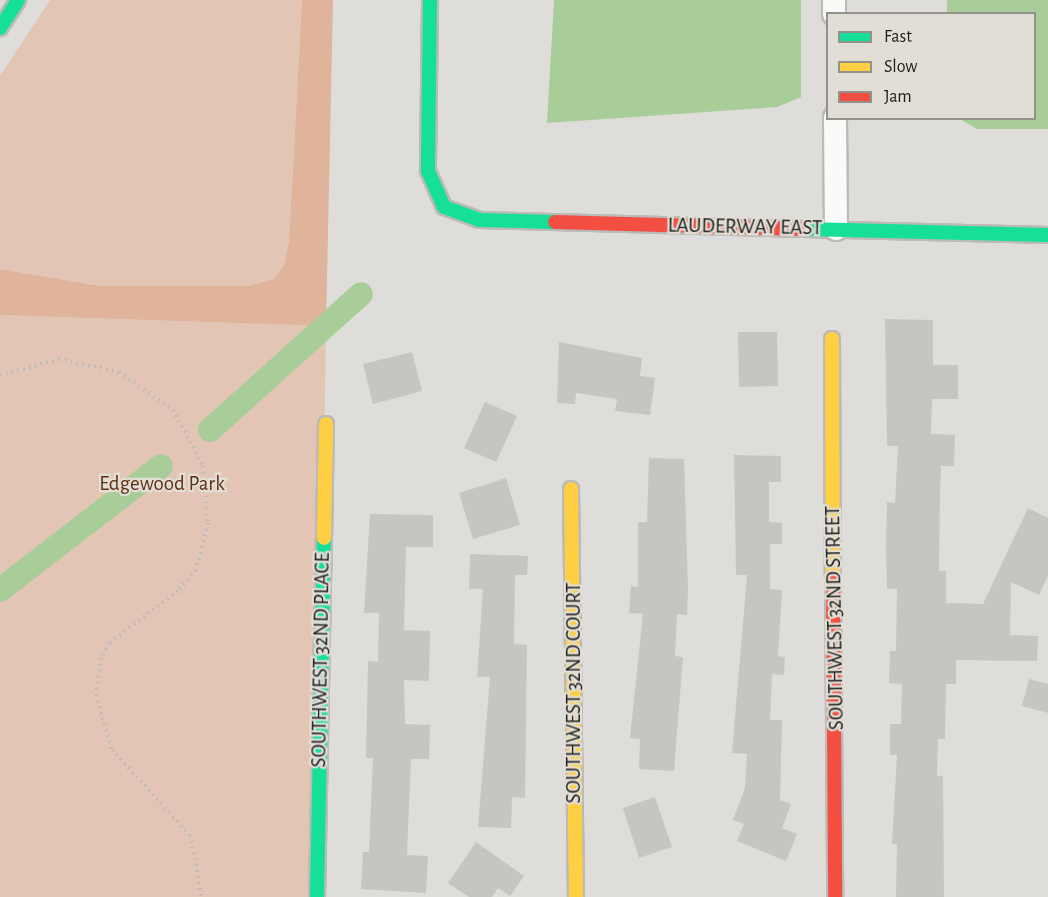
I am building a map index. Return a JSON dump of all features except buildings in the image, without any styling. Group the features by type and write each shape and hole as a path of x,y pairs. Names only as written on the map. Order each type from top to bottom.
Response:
{"main road":[{"path":"0,28 18,0"},
{"name":"LAUDERWAY EAST","path":"429,0 428,171 444,207 479,220 1048,235"},
{"name":"SOUTHWEST 32ND STREET","path":"832,339 836,897"},
{"name":"SOUTHWEST 32ND PLACE","path":"317,897 326,424"},
{"name":"SOUTHWEST 32ND COURT","path":"571,489 576,897"}],"street":[{"path":"835,120 836,229"}],"path":[{"path":"0,375 59,359 119,372 172,410 203,466 208,523 196,570 178,591 109,643 101,658 96,694 112,750 190,835 202,897"}],"green space":[{"path":"50,0 302,0 289,241 284,265 274,279 248,286 100,286 0,269 0,76"},
{"name":"Edgewood Park","path":"0,315 326,326 317,897 0,897"}],"shaded area":[{"path":"302,0 333,0 326,326 0,315 0,269 100,286 248,286 274,279 284,265 289,241"},
{"path":"554,0 801,0 801,97 777,107 547,123"},
{"path":"947,0 1048,0 1048,129 977,129 962,120 1036,120 1036,12 947,12"}],"waterway":[{"path":"210,430 361,294"},
{"path":"0,590 161,466"}],"traffic: fast":[{"path":"0,28 18,0"},
{"path":"430,0 428,171 444,207 479,220 555,222"},
{"path":"804,229 1048,235"},
{"path":"317,897 324,538"}],"traffic: slow":[{"path":"832,339 833,577"},
{"path":"324,538 326,424"},
{"path":"571,489 576,897"}],"traffic: jam":[{"path":"555,222 804,229"},
{"path":"833,577 835,897"}]}
